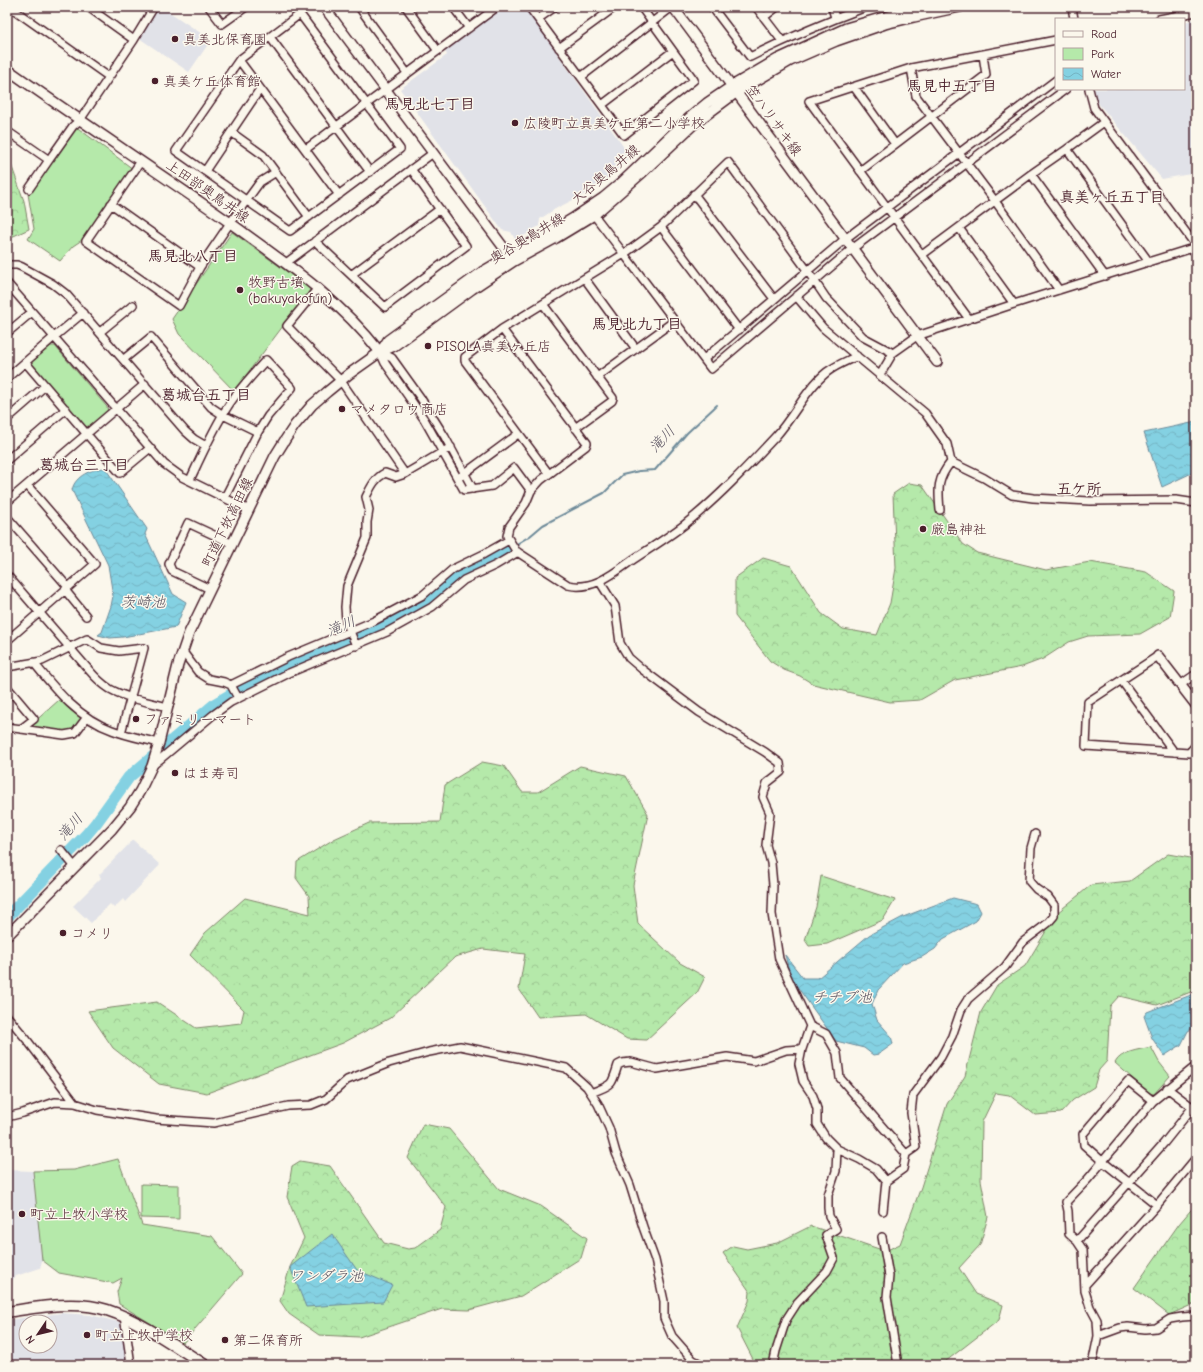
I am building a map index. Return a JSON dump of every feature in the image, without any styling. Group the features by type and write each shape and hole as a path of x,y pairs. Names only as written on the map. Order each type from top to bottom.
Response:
{"main road":[{"path":"7,1312 56,1306 80,1306 106,1309 124,1316 149,1330 205,1365"}],"street":[{"path":"10,7 109,77"},
{"path":"88,7 134,40"},
{"path":"29,189 73,126 80,120 134,40 154,7"},
{"path":"209,7 222,24 246,7"},
{"path":"324,7 512,258"},
{"path":"358,7 407,74"},
{"path":"406,7 438,51"},
{"path":"453,7 468,28"},
{"path":"306,149 497,7"},
{"path":"529,7 624,135 694,80 641,7"},
{"path":"538,19 555,7"},
{"path":"559,48 615,7"},
{"path":"581,77 673,7"},
{"name":"笠ハリサキ線","path":"673,7 844,239 937,362"},
{"path":"712,7 750,57 835,18 866,7"},
{"path":"756,7 782,41"},
{"path":"764,17 777,7"},
{"path":"832,7 835,18"},
{"name":"大谷奥鳥井線","path":"734,89 778,59 835,33 877,18 922,7"},
{"name":"大谷奥鳥井線","path":"512,258 603,198 707,103 790,61 836,41 892,22 960,7"},
{"path":"1072,7 1074,18"},
{"path":"1164,18 1196,12"},
{"path":"300,14 400,149 290,231 248,200 176,151 239,60 300,14"},
{"path":"270,37 370,172"},
{"path":"969,320 809,101 911,68 1055,40"},
{"path":"602,105 673,51"},
{"path":"860,171 986,75 983,55"},
{"path":"239,60 339,195"},
{"path":"911,68 916,96 995,201 1059,290"},
{"name":"上田部奥鳥井線","path":"7,69 286,263 318,288 355,323 380,352"},
{"path":"704,359 844,239 1055,81"},
{"path":"854,87 895,144"},
{"name":"奥谷奥鳥井線","path":"380,352 394,346 512,258 556,238 594,215 734,89"},
{"path":"205,171 260,90"},
{"path":"594,215 711,369 852,249 1065,90"},
{"path":"880,375 893,353 917,336 1196,246 1094,108 1089,90"},
{"path":"922,255 1104,122"},
{"path":"7,131 48,160"},
{"path":"231,132 264,155 309,217"},
{"path":"1067,149 1149,262"},
{"path":"286,263 433,153"},
{"path":"141,161 86,241 179,306 200,266 230,223 260,182 276,172"},
{"path":"549,474 465,361 465,357 502,330 624,254 661,227 728,162 808,270 826,298 863,337 893,353"},
{"path":"315,241 384,307 466,246 412,169"},
{"path":"1031,174 1105,276"},
{"path":"694,194 774,299"},
{"path":"111,204 200,266"},
{"path":"350,275 440,209"},
{"path":"661,227 739,330"},
{"path":"958,228 1014,304"},
{"path":"7,265 16,265 54,284 66,294 189,435 206,446"},
{"path":"584,279 636,349"},
{"path":"8,287 54,337 149,449 170,469 249,510"},
{"path":"318,288 287,326 340,381 405,474"},
{"path":"796,296 823,328 925,413 947,444 951,462"},
{"path":"543,304 613,398 612,401 575,428"},
{"path":"100,332 133,305"},
{"path":"7,333 32,312"},
{"path":"7,378 83,313"},
{"path":"597,377 674,321"},
{"path":"502,330 586,444 586,446 541,480 531,491 526,503 509,527 507,536 516,550 573,587 600,582 695,516 720,493 777,434 821,377 834,367 857,356"},
{"path":"124,359 151,337 211,407 223,415 258,432"},
{"path":"380,352 392,358 430,412 451,447 473,489"},
{"path":"380,352 385,363 420,413 464,490 492,486 514,468 531,491"},
{"name":"町道下牧高田線","path":"7,936 73,865 112,829 130,807 140,791 152,766 178,665 189,633 275,456 295,425 312,405 340,381 380,352"},
{"path":"190,480 223,415 245,383 266,360 292,388 271,412 258,432 225,497"},
{"path":"25,362 120,473 149,449"},
{"path":"7,502 145,384"},
{"path":"7,420 45,386"},
{"path":"7,460 66,409"},
{"path":"458,478 518,434"},
{"path":"356,646 346,622 345,612 347,586 367,538 369,510 366,497 374,483 385,473 396,477 405,474 451,447"},
{"path":"951,462 1012,494 1033,498 1090,501 1176,500 1196,504"},
{"path":"940,510 938,491 940,482 943,471 951,462"},
{"path":"7,634 10,638 95,564 27,485"},
{"path":"7,517 67,589 86,616"},
{"path":"210,589 172,571 169,564 188,523 233,544"},
{"path":"231,685 288,657 374,621 423,595 453,570 509,540"},
{"path":"152,766 213,715 238,698 302,667 387,632 432,607 464,580 491,568 516,550"},
{"path":"484,554 491,568"},
{"path":"7,575 102,684 130,698 168,707"},
{"path":"600,582 615,606 620,643 629,658 699,712 765,752 780,763 782,772 767,783 763,797 770,813 766,845 771,863 773,885 772,914 779,959 810,1026 826,1034 837,1053 840,1078 859,1102 906,1154"},
{"path":"7,667 34,663 48,658 87,639 101,648 119,651 144,648 121,733"},
{"path":"183,652 193,667 204,677 231,685 238,698"},
{"path":"1196,705 1158,656 1088,702 1086,746 1189,753 1196,746"},
{"path":"34,663 62,696 87,717 102,726 121,733 159,743"},
{"path":"1180,685 1196,674"},
{"path":"1122,680 1174,752"},
{"path":"7,687 34,719 21,729"},
{"path":"7,727 64,734 75,733 87,717"},
{"path":"886,1182 903,1169 906,1154 916,1147 911,1113 913,1095 941,1057 952,1036 961,1010 968,999 1005,967 1024,942 1048,923 1054,916 1054,905 1048,897 1036,889 1029,881 1031,848 1035,834"},
{"path":"61,850 73,865"},
{"path":"7,1016 75,1103"},
{"path":"810,1026 802,1049 799,1064 803,1081 813,1096 817,1124 826,1138 837,1150 859,1159 876,1169 886,1182 884,1211"},
{"path":"7,1117 55,1102 75,1103 97,1110 149,1118 214,1123 288,1106 311,1105 326,1099 347,1080 361,1074 389,1063 460,1046 566,1068 588,1088 598,1104 609,1128 616,1153 630,1185 655,1260 664,1301 664,1318 672,1336 693,1360 703,1365"},
{"path":"591,1093 610,1086 614,1080 618,1065 622,1063 631,1062 657,1069 727,1057 754,1062 786,1050 802,1049"},
{"path":"1092,1365 1098,1336 1097,1320 1090,1307 1085,1291 1083,1250 1069,1234 1066,1202 1088,1179 1154,1101 1167,1088 1196,1067"},
{"path":"1154,1101 1128,1081 1083,1134 1084,1145 1157,1205"},
{"path":"1077,1242 1194,1109 1167,1088"},
{"path":"773,1365 776,1350 786,1320 797,1303 827,1271 834,1258 826,1235 836,1230 829,1216 828,1195 836,1171 837,1150"},
{"path":"1085,1285 1157,1205 1196,1158"},
{"path":"882,1237 889,1276 887,1297 898,1365"},
{"path":"124,1316 131,1365"},
{"path":"1098,1336 1120,1328 1156,1328 1170,1320 1196,1316"}],"shaded area":[{"name":"真美北保育園","path":"160,7 211,40 189,72 139,38"},
{"name":"広陵町立真美ケ丘第二小学校","path":"505,7 524,7 630,156 605,181 540,219 539,226 516,241 511,232 502,230 400,89 447,55 445,51"},
{"path":"1196,19 1196,173 1162,179 1098,103 1094,90 1185,90 1185,22"},
{"path":"133,840 160,865 125,902 123,899 114,908 110,904 91,923 73,906 101,878 99,875"},
{"name":"町立上牧小学校","path":"7,1170 33,1171 43,1257 40,1268 16,1276 7,1285"},
{"name":"町立上牧中学校","path":"61,1313 90,1315 123,1323 128,1365 7,1365 7,1320 18,1319 18,1354 58,1354 58,1314 53,1314"}],"green space":[{"path":"75,126 133,169 82,240 73,246 60,261 28,239 34,229 28,194"},
{"path":"7,153 24,201 29,229 7,239"},
{"path":"232,232 311,289 234,391 179,334 172,319"},
{"path":"51,346 55,346 107,407 108,412 89,426 84,427 32,365 32,362"},
{"path":"909,483 922,485 963,544 977,553 1046,570 1090,562 1146,572 1174,591 1170,617 1140,634 1088,636 1069,642 1043,659 1022,667 955,680 920,700 890,702 813,684 800,676 784,670 770,661 735,616 735,578 763,558 791,566 821,613 843,629 877,635 890,603 896,568 893,494"},
{"path":"59,700 61,700 70,710 81,717 82,720 74,731 63,732 33,727 32,724"},
{"path":"482,762 504,766 522,792 538,792 580,766 626,776 648,814 633,885 638,924 680,963 705,977 697,993 646,1040 627,1039 586,1014 538,1017 519,989 525,954 483,949 455,957 390,1018 343,1043 207,1093 159,1084 113,1048 88,1011 157,1002 196,1028 241,1023 244,1010 190,955 205,933 245,898 310,914 309,896 296,878 297,862 334,839 369,823 440,822 445,785"},
{"path":"1168,854 1196,859 1196,990 1157,1005 1119,996 1110,1006 1107,1061 1099,1070 1094,1087 1073,1100 1061,1113 1035,1115 1009,1095 996,1093 982,1122 981,1180 988,1217 980,1245 959,1268 976,1294 1003,1305 999,1320 941,1365 756,1365 737,1328 749,1301 750,1292 723,1253 733,1246 747,1249 777,1243 811,1226 885,1251 900,1244 921,1187 947,1104 965,1076 981,1012 997,985 1025,966 1057,913 1091,885 1130,881"},
{"path":"821,876 895,900 883,920 827,944 809,946 805,940 816,907"},
{"path":"1151,1047 1159,1062 1170,1076 1154,1094 1149,1093 1115,1063 1126,1053"},
{"path":"423,1124 449,1129 499,1189 541,1206 587,1238 581,1258 521,1296 469,1310 442,1309 359,1337 319,1335 289,1314 280,1301 290,1267 304,1238 287,1197 292,1166 300,1161 330,1166 384,1243 408,1249 415,1248 440,1230 446,1207 408,1158"},
{"path":"118,1159 142,1225 212,1236 242,1274 183,1343 119,1304 117,1292 122,1278 113,1283 59,1273 42,1260 33,1171 74,1170"},
{"path":"141,1184 179,1185 179,1219 141,1218"},
{"path":"1196,1204 1196,1303 1169,1315 1134,1288 1179,1224"}],"water":[{"path":"1196,422 1196,471 1162,487 1144,433"},
{"name":"茨崎池","path":"105,468 147,529 145,534 173,594 186,602 176,627 123,637 110,638 98,635 102,632 113,596 108,565 72,490 76,481 84,474"},
{"name":"チチブ池","path":"953,898 977,904 981,912 976,921 943,939 935,949 922,957 903,963 878,990 872,1004 877,1020 891,1036 893,1044 879,1054 873,1055 864,1048 836,1041 791,978 785,955 803,978 818,978 869,935 903,917"},
{"path":"1196,993 1196,1027 1188,1031 1181,1045 1164,1056 1152,1038 1144,1016 1147,1012"},
{"name":"ワンダラ池","path":"332,1234 357,1270 392,1285 383,1302 306,1307 290,1267"}],"waterway":[{"name":"滝川","path":"515,545 530,536 543,525 604,493 622,475 639,471 655,470 687,433 717,405"},
{"name":"滝川","path":"7,917 86,835 129,777 215,704 242,688 283,668 386,624 433,597 460,574 510,548"}],"place":[{"name":"真美北保育園","path":"175,39"},
{"name":"真美ケ丘体育館","path":"155,81"},
{"name":"広陵町立真美ケ丘第二小学校","path":"515,123"},
{"name":"牧野古墳 (bakuyakofun)","path":"240,290"},
{"name":"PISOLA真美ヶ丘店","path":"428,346"},
{"name":"マメタロウ商店","path":"342,409"},
{"name":"厳島神社","path":"923,529"},
{"name":"ファミリーマート","path":"136,719"},
{"name":"はま寿司","path":"175,773"},
{"name":"コメリ","path":"63,933"},
{"name":"町立上牧小学校","path":"22,1214"},
{"name":"町立上牧中学校","path":"87,1335"},
{"name":"第二保育所","path":"225,1340"}],"district":[{"name":"馬見中五丁目","path":"952,86"},
{"name":"馬見北七丁目","path":"430,104"},
{"name":"真美ヶ丘五丁目","path":"1112,197"},
{"name":"馬見北八丁目","path":"193,256"},
{"name":"馬見北九丁目","path":"637,324"},
{"name":"葛城台五丁目","path":"206,395"},
{"name":"葛城台三丁目","path":"84,465"},
{"name":"五ケ所","path":"1079,489"}]}
